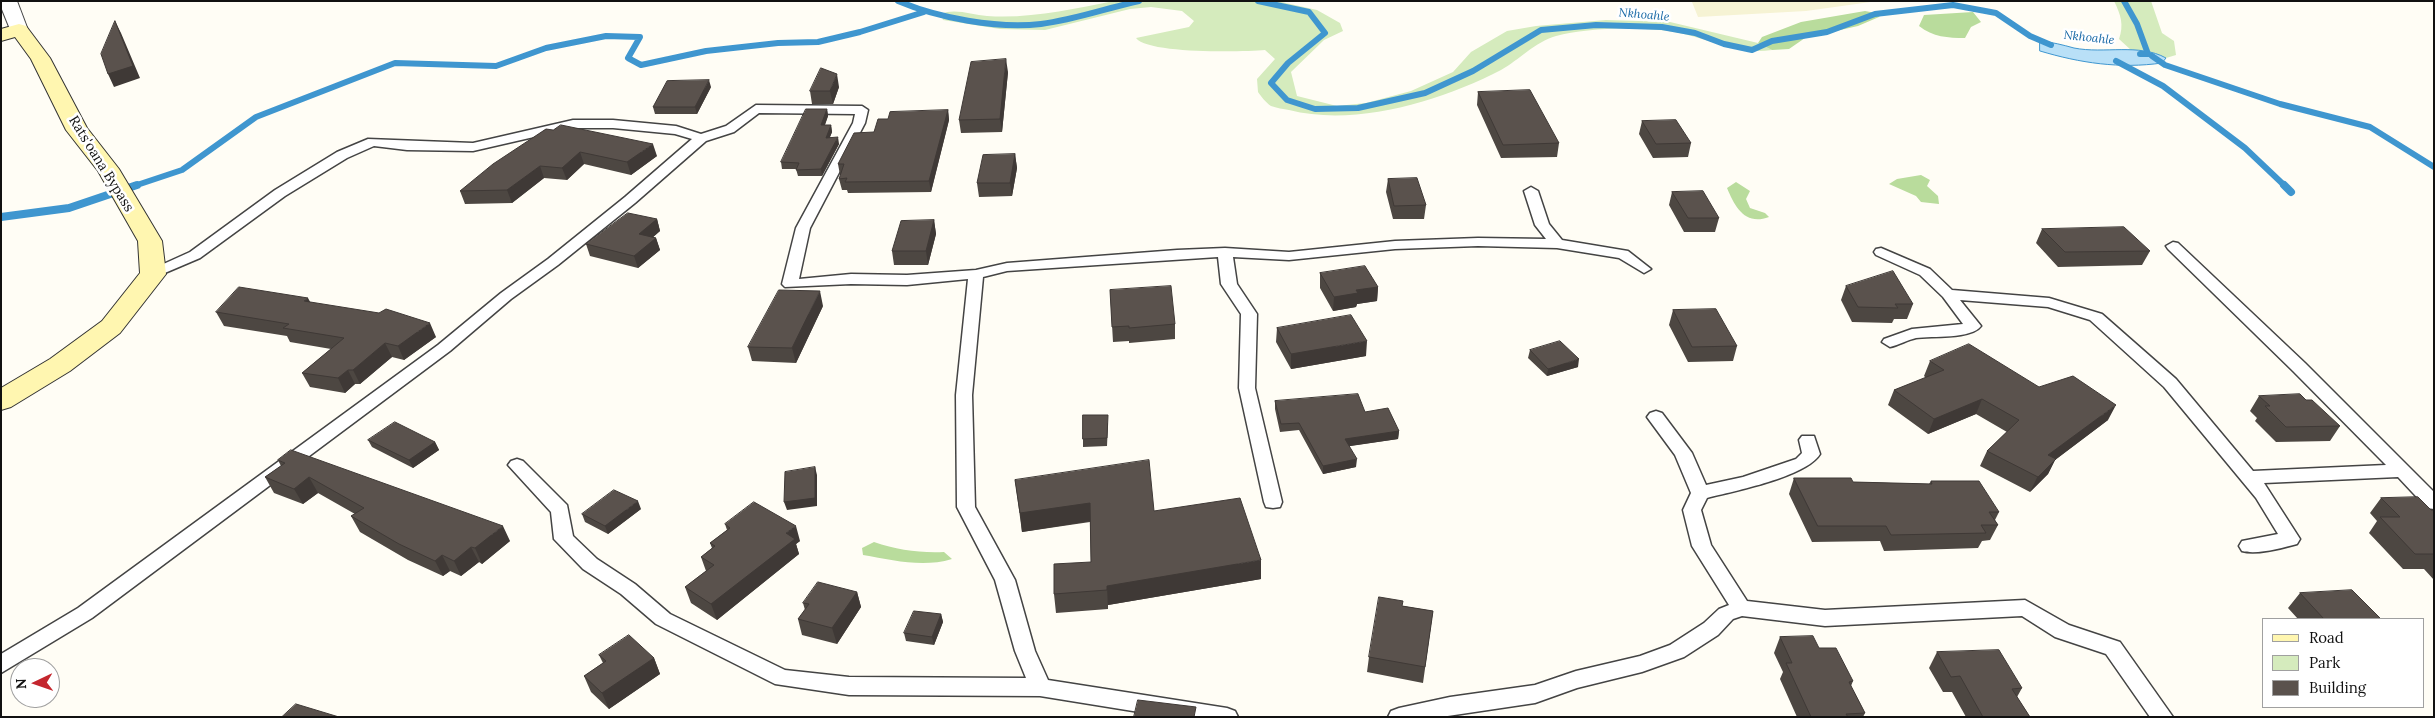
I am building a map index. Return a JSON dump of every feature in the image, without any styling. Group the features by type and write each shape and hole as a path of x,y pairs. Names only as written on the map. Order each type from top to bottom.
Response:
{"street":[{"path":"8,1 10,32"},
{"name":"Rats'oana Bypass","path":"10,32 40,58 77,130 108,169 150,242 153,274"},
{"path":"1,401 60,365 111,327 153,274"}],"lane":[{"path":"1,664 85,613 444,348 506,296 553,262 630,200 701,138 730,129 756,109 862,110 859,122 803,228 790,284 851,279 907,280 976,274 1007,267 1225,252 1289,256 1395,245 1478,242 1557,244 1623,254 1644,269"},
{"path":"153,274 195,255 280,193 342,155 373,142 407,146 473,147 573,124 612,124 676,130 701,138"},
{"path":"1531,191 1542,225 1557,244"},
{"path":"2172,246 2378,445 2400,471 2434,503"},
{"path":"1225,252 1229,284 1249,314 1247,388 1273,502"},
{"path":"1881,252 1925,272 1948,294 1973,326 1962,330 1912,334 1890,342"},
{"path":"976,274 964,395 966,507 977,531 1005,580 1025,651 1040,687"},
{"path":"1948,294 2049,303 2096,317 2170,382 2263,494 2290,539 2249,546"},
{"path":"1656,417 1683,453 1700,493 1692,510 1702,546 1741,608"},
{"path":"1700,493 1746,482 1802,463 1811,454 1808,440"},
{"path":"516,465 560,510 564,539 590,564 628,589 663,619 782,678 849,686 1040,687 1227,717"},
{"path":"2249,477 2400,471"},
{"path":"1399,717 1450,706 1535,694 1576,680 1642,664 1677,651 1711,629 1726,614 1741,608 1825,618 2025,608 2062,631 2113,648 2162,717"}],"shaded area":[{"path":"1878,1 1806,11 1698,17 1692,2"}],"green space":[{"path":"1114,1 1277,1 1317,10 1340,23 1343,31 1324,40 1291,72 1297,96 1337,106 1366,103 1411,91 1453,72 1471,52 1507,31 1536,26 1606,20 1670,22 1758,43 1772,50 1749,51 1738,49 1670,31 1602,29 1570,33 1548,39 1501,70 1452,92 1425,101 1370,113 1315,114 1273,107 1258,92 1257,79 1275,59 1265,50 1196,51 1158,47 1144,43 1136,38 1189,27 1194,21 1182,11 1151,7 1130,9 1045,30 1000,29 943,20 941,14 958,12 987,16 1019,16 1051,13"},
{"path":"2114,1 2151,1 2162,33 2174,41 2176,55 2166,58 2146,50 2132,51 2119,39 2121,20"},
{"path":"1865,11 1881,14 1879,17 1858,26 1805,38 1789,49 1772,50 1758,43 1762,37 1801,22"},
{"path":"1973,12 1981,22 1971,27 1965,38 1941,36 1930,33 1919,26 1924,15"},
{"path":"1921,175 1930,180 1927,186 1938,196 1939,204 1921,202 1916,196 1889,184 1897,179"},
{"path":"1736,182 1750,191 1746,199 1750,208 1765,213 1769,217 1753,219 1747,217 1737,208 1727,188"},
{"path":"874,542 908,550 944,552 952,559 941,562 919,563 863,555 862,548"}],"water":[{"path":"2040,41 2085,50 2144,51 2166,58 2162,63 2146,65 2115,65 2085,62 2040,51"}],"building":[{"path":"115,21 133,66 108,74 101,54"},
{"path":"1006,59 1000,119 959,120 971,62"},
{"path":"821,68 837,74 830,91 810,91"},
{"path":"709,80 695,107 653,107 667,81"},
{"path":"1530,90 1559,143 1503,145 1478,92"},
{"path":"806,109 827,109 821,125 831,125 826,138 838,137 821,169 796,170 799,163 781,162"},
{"path":"948,110 929,181 845,182 847,178 839,179 844,164 838,164 854,133 874,132 878,119 888,119 890,112"},
{"path":"1676,120 1691,143 1656,144 1642,121"},
{"path":"561,125 653,144 627,162 580,152 562,168 540,166 507,190 460,191 493,164 546,129 553,130"},
{"path":"1015,154 1010,183 977,183 983,155"},
{"path":"1417,178 1426,205 1394,206 1388,179"},
{"path":"1703,191 1719,218 1688,218 1672,192"},
{"path":"628,213 657,219 639,234 656,238 634,256 586,244"},
{"path":"934,220 926,251 892,251 901,221"},
{"path":"2124,227 2150,251 2065,252 2042,229"},
{"path":"1365,266 1378,287 1356,290 1358,293 1334,297 1320,273"},
{"path":"1893,271 1913,304 1895,304 1898,308 1858,307 1846,286"},
{"path":"1171,286 1175,324 1129,328 1129,326 1112,327 1110,290"},
{"path":"239,287 308,298 304,301 379,313 386,309 430,323 398,346 385,343 353,370 348,370 338,378 302,373 344,338 283,328 289,324 216,312"},
{"path":"779,290 820,291 792,348 748,347"},
{"path":"1716,309 1737,346 1692,347 1673,310"},
{"path":"1351,315 1367,341 1291,354 1277,328"},
{"path":"1560,341 1579,359 1548,369 1530,350"},
{"path":"1969,344 2039,387 2073,376 2116,405 2048,455 2056,459 2038,477 1987,451 2019,420 1982,399 1934,419 1894,390 1944,370 1930,361"},
{"path":"1358,394 1365,412 1388,408 1399,431 1345,439 1357,459 1323,466 1299,423 1281,424 1275,401"},
{"path":"2300,394 2306,400 2312,400 2340,426 2286,427 2265,406 2270,406 2259,396"},
{"path":"1083,415 1108,415 1107,438 1083,439"},
{"path":"395,422 435,442 409,460 368,440"},
{"path":"291,450 503,526 475,548 471,547 454,561 442,555 435,561 399,544 351,516 364,508 309,477 294,489 265,477 285,463 278,460"},
{"path":"1149,460 1154,511 1240,498 1261,560 1107,586 1107,590 1054,594 1054,564 1091,562 1090,503 1020,513 1015,480"},
{"path":"815,467 815,498 784,502 785,472"},
{"path":"1794,478 1851,478 1853,482 1932,484 1931,481 1979,481 1999,512 1989,512 1998,525 1981,525 1986,533 1891,535 1886,526 1818,526"},
{"path":"614,490 638,501 605,526 582,514"},
{"path":"2418,497 2431,510 2434,510 2434,554 2415,554 2380,517 2400,517 2381,498"},
{"path":"754,502 796,526 786,533 795,539 711,604 685,587 714,565 701,557 715,546 710,543 730,528 725,524"},
{"path":"818,582 857,592 832,628 798,619 809,604 803,603"},
{"path":"2352,590 2380,618 2323,618 2300,593"},
{"path":"1379,597 1403,601 1402,606 1433,611 1425,667 1369,657"},
{"path":"914,611 941,614 932,637 904,633"},
{"path":"629,635 654,658 602,693 584,676 606,661 599,655"},
{"path":"1813,636 1819,648 1836,648 1853,681 1849,682 1865,713 1846,714 1848,717 1811,717 1786,663 1792,663 1780,637"},
{"path":"1999,650 2022,688 2012,689 2030,717 1983,717 1960,676 1951,677 1937,652"},
{"path":"1138,700 1196,707 1194,717 1134,717"},
{"path":"296,704 339,717 282,717"}],"waterway":[{"name":"Nkhoahle","path":"898,1 949,17 1006,25 1041,24 1066,20 1139,1"},
{"name":"Nkhoahle","path":"1258,1 1309,12 1325,33 1288,63 1271,83 1287,100 1315,109 1358,108 1425,93 1473,71 1541,30 1596,25 1662,27 1695,33 1724,44 1752,50 1772,41 1827,32 1875,14 1953,5 1996,13 2030,36 2051,45"},
{"name":"Nkhoahle","path":"2124,1 2137,24 2148,54 2140,54"},
{"path":"137,185 182,170 256,117 395,63 496,66 546,48 606,36 640,37 628,58 641,65 706,51 778,43 818,42 860,32 924,12"},
{"path":"2152,56 2165,65 2280,104 2370,127 2434,167"},
{"path":"2116,61 2163,86 2245,148 2285,186"},
{"path":"1,217 69,208 137,185"},
{"path":"2285,186 2291,192"}]}
